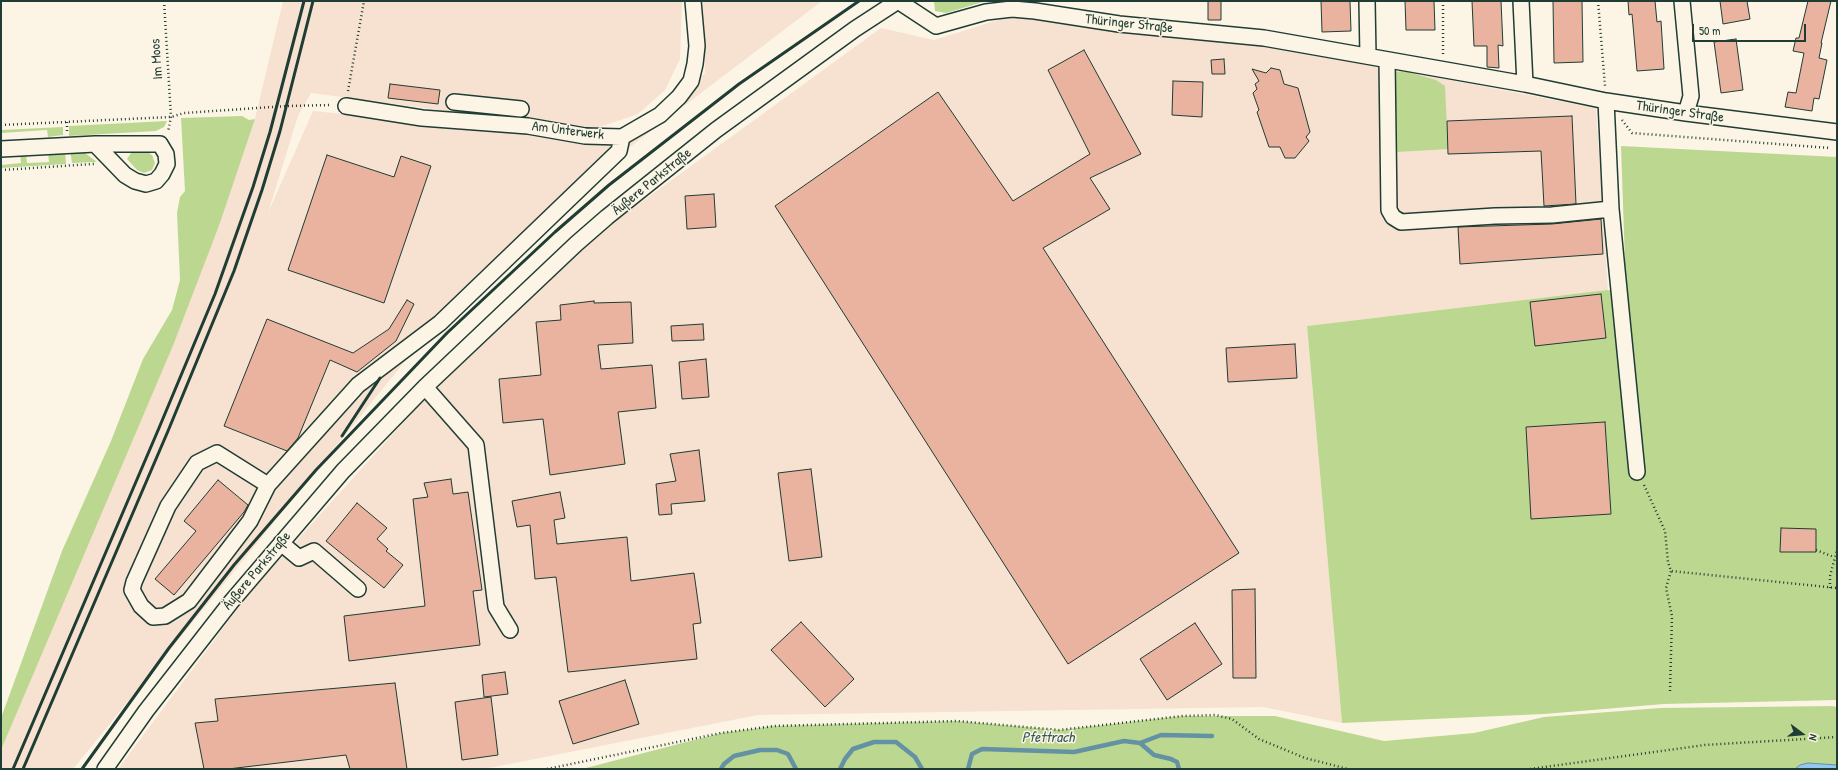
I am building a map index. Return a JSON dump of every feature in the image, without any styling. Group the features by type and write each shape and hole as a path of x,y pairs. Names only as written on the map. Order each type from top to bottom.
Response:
{"street":[{"name":"Am Unterwerk","path":"346,106 422,118 528,126 584,136 622,137 660,115 679,97 691,81 695,64 696,46 694,1"},
{"name":"Thüringer Straße","path":"898,1 936,26 986,12 1036,6 1119,24 1264,38 1525,84 1606,101 1686,113 1836,127"},
{"name":"Äußere Parkstraße","path":"105,769 146,711 231,602 343,471 426,387 570,249 607,217 716,130 855,29 898,1"},
{"path":"1367,1 1368,56"},
{"path":"1521,1 1525,84"},
{"path":"1682,1 1691,96 1686,113"},
{"path":"1387,60 1389,210 1393,217 1401,222 1405,222 1496,216 1552,215 1611,209"},
{"path":"452,121 454,95 521,109"},
{"path":"1606,101 1611,209 1637,472"},
{"path":"268,485 217,453 197,463 168,506 134,582 132,590 141,606 153,617 165,616 189,601 250,521 268,485 358,385 440,323 619,151 622,137"},
{"path":"1,149 95,144 160,144 166,154 167,164 162,174 156,181 146,184 135,181 125,175 114,165 95,144"},
{"path":"426,387 476,445 496,607 510,630"},
{"path":"281,543 299,558 314,551 358,589"}],"path":[{"name":"Im Moos","path":"164,1 171,116"},
{"path":"1,125 171,116 184,113 287,106 346,106 364,1"},
{"path":"1442,70 1443,1"},
{"path":"1598,1 1606,101 1632,133 1837,148"},
{"path":"1,170 100,164 114,165"},
{"path":"1637,472 1665,531 1668,562 1671,571 1666,588 1672,616 1670,691"},
{"path":"1816,550 1834,557"},
{"path":"1830,588 1830,576 1837,550"},
{"path":"1671,571 1837,588"},
{"path":"547,769 721,733 774,726 956,721 1059,730 1182,716 1215,715 1232,719 1259,739 1305,758 1348,769"},
{"path":"1530,769 1705,745 1837,736"}],"shaded area":[{"path":"283,1 682,1 680,59 665,90 638,114 591,130 311,93 298,116 268,213 313,111 628,142 705,73 702,1 822,1 630,147 415,349 73,769 1,769 1,750 220,223 255,119"},
{"path":"1011,16 1263,44 1596,108 1608,290 1307,326 1342,723 1263,707 758,715 484,769 118,769 250,592 421,403 596,235 881,28 934,40"}],"green space":[{"path":"934,1 986,1 946,13 935,11"},
{"path":"1404,71 1436,80 1445,86 1448,149 1397,152 1392,76 1395,72"},
{"path":"242,116 249,120 255,119 220,223 174,343 1,750 1,718 62,551 111,441 143,359 172,310 180,280 177,213 180,197 185,191 181,118"},
{"path":"167,121 164,127 156,131 69,136 69,126"},
{"path":"63,127 63,135 48,137 47,130 1,133 1,130"},
{"path":"1621,146 1837,157 1837,700 1664,704 1544,714 1342,723 1307,326 1607,290 1626,292"},
{"path":"65,150 66,164 1,168 1,165 21,163 20,153 26,153 27,163 49,162 48,152"},
{"path":"70,150 85,153 97,162 72,163"},
{"path":"146,151 152,155 155,163 152,170 144,173 137,170 127,159 131,153"},
{"path":"1837,707 1837,769 582,769 721,733 774,726 957,721 1059,730 1182,716 1275,716 1384,741 1474,733 1544,717 1660,708"}],"water":[{"path":"1808,763 1837,765 1837,769 1795,769 1800,765"}],"building":[{"path":"1208,1 1221,1 1221,20 1208,20"},
{"path":"1321,1 1350,1 1351,31 1322,32"},
{"path":"1405,1 1434,1 1435,30 1406,30"},
{"path":"1472,1 1501,1 1503,46 1498,45 1499,68 1487,67 1487,46 1474,46"},
{"path":"1553,1 1582,1 1583,62 1554,63"},
{"path":"1628,1 1655,1 1657,22 1661,21 1664,69 1637,71 1632,14 1629,15"},
{"path":"1720,1 1747,1 1750,19 1723,24"},
{"path":"1808,1 1831,1 1819,58 1827,60 1819,99 1814,98 1812,111 1785,107 1788,92 1796,93 1804,53 1793,51 1796,38 1799,38"},
{"path":"1736,39 1743,90 1721,93 1714,42"},
{"path":"1084,50 1141,154 1090,178 1110,209 1043,248 1239,553 1068,664 775,206 938,92 1013,201 1090,154 1048,70"},
{"path":"1224,59 1225,74 1212,74 1211,60"},
{"path":"1271,68 1280,70 1284,84 1298,88 1310,132 1306,137 1309,141 1295,158 1285,158 1280,147 1269,147 1257,112 1259,110 1253,93 1257,89 1255,84 1259,81 1252,69 1266,73"},
{"path":"1173,81 1203,82 1202,117 1172,115"},
{"path":"390,84 440,90 438,104 388,98"},
{"path":"1572,116 1576,204 1544,206 1541,151 1448,154 1447,121"},
{"path":"327,155 394,177 401,156 431,166 384,303 288,270"},
{"path":"714,194 716,227 687,229 685,196"},
{"path":"1601,219 1603,254 1460,264 1458,227 1552,224"},
{"path":"1601,294 1606,338 1535,346 1530,302"},
{"path":"407,300 414,304 396,341 357,372 330,360 298,438 287,451 224,426 267,319 353,353 389,329"},
{"path":"594,301 594,303 631,302 633,343 598,345 601,369 652,365 656,408 618,412 625,464 550,475 543,419 503,423 499,379 541,375 536,322 561,320 560,305"},
{"path":"703,324 704,340 672,341 671,326"},
{"path":"1295,344 1297,378 1228,382 1226,348"},
{"path":"706,359 709,397 682,399 679,362"},
{"path":"1605,422 1611,514 1531,519 1526,427"},
{"path":"699,450 705,501 671,504 672,514 659,515 656,484 676,481 670,454"},
{"path":"811,469 822,557 789,561 778,473"},
{"path":"451,479 453,494 468,492 482,590 473,591 480,645 349,661 344,616 425,606 413,499 428,497 424,483"},
{"path":"218,480 248,505 244,512 174,595 155,579 196,531 184,521"},
{"path":"560,492 565,518 554,520 557,544 627,537 631,581 694,573 701,623 693,624 697,659 568,672 556,577 535,579 530,525 517,527 512,501"},
{"path":"357,503 387,528 377,539 388,549 386,551 403,565 384,588 326,541"},
{"path":"1781,528 1816,529 1816,552 1780,552"},
{"path":"1255,589 1256,678 1233,678 1232,590"},
{"path":"801,622 854,679 825,707 771,650"},
{"path":"1195,623 1222,664 1167,700 1140,659"},
{"path":"505,672 508,694 484,697 482,675"},
{"path":"625,680 639,724 573,744 559,701"},
{"path":"395,683 407,769 350,769 346,755 228,769 204,769 195,723 218,721 215,699"},
{"path":"491,697 498,755 462,760 455,702"}],"waterway":[{"name":"Pfettrach","path":"1140,743 1161,735 1212,736"},
{"name":"Pfettrach","path":"968,769 972,754 982,749 1074,752 1124,741 1140,743 1154,755 1177,762 1179,769"},
{"name":"Pfettrach","path":"840,769 845,759 853,749 874,742 896,742 915,757 922,769"},
{"name":"Pfettrach","path":"721,769 724,764 734,756 760,750 777,750 788,754 796,769"}],"railway":[{"path":"13,769 215,294 253,187 270,132 304,1"},
{"path":"23,769 168,431 234,271 262,190 280,131 313,1"},
{"path":"82,769 169,648 234,565 316,470 447,333 555,232 609,185 739,84 859,1"},
{"path":"342,436 380,378"}]}
